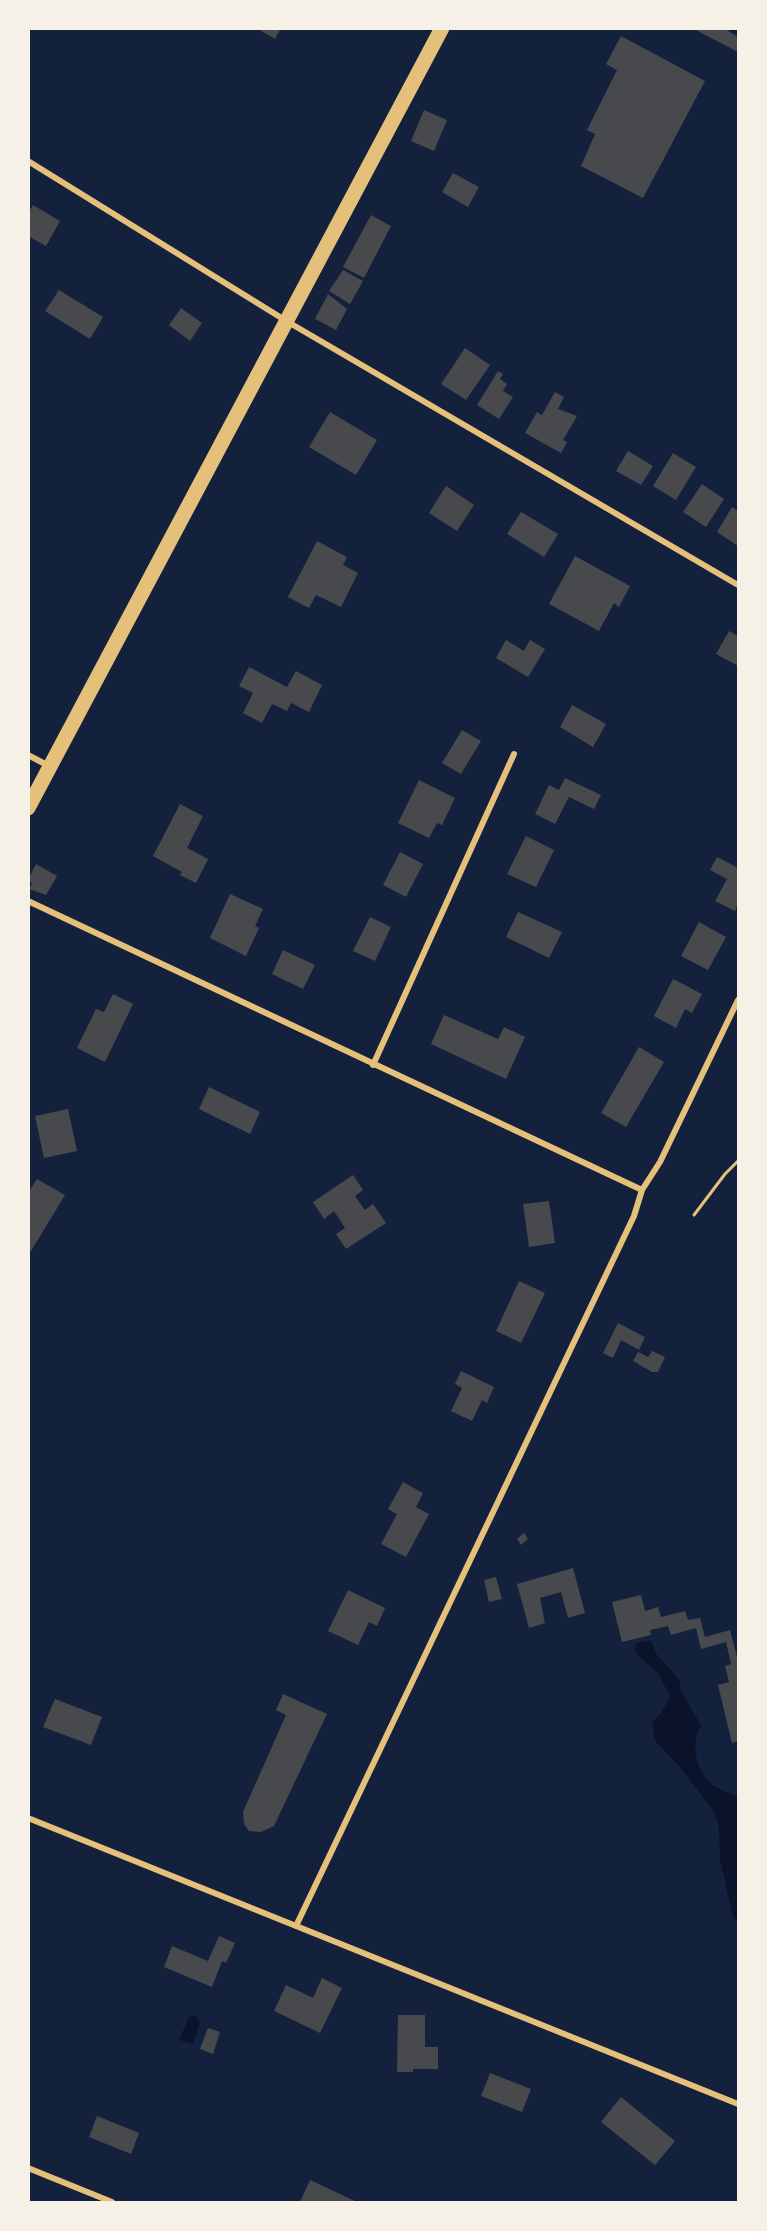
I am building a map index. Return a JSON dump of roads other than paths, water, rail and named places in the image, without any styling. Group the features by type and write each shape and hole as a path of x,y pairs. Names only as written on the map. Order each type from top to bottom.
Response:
{"main road":[{"path":"28,808 288,322 442,28"}],"street":[{"path":"28,161 288,322 738,585"},
{"path":"373,1065 514,754"},
{"path":"28,755 50,767"},
{"path":"28,901 642,1190"},
{"path":"296,1926 634,1215 642,1190 660,1162 738,1000"},
{"path":"28,1818 738,2104"},
{"path":"28,2168 112,2202"}],"water":[{"path":"651,1641 657,1655 679,1679 681,1692 701,1725 695,1747 701,1770 710,1783 738,1796 738,1921 733,1918 720,1859 719,1827 714,1811 678,1765 656,1742 653,1733 653,1721 662,1712 670,1696 658,1673 635,1653 636,1643"},
{"path":"196,2016 200,2022 193,2044 179,2040 189,2017"}]}
